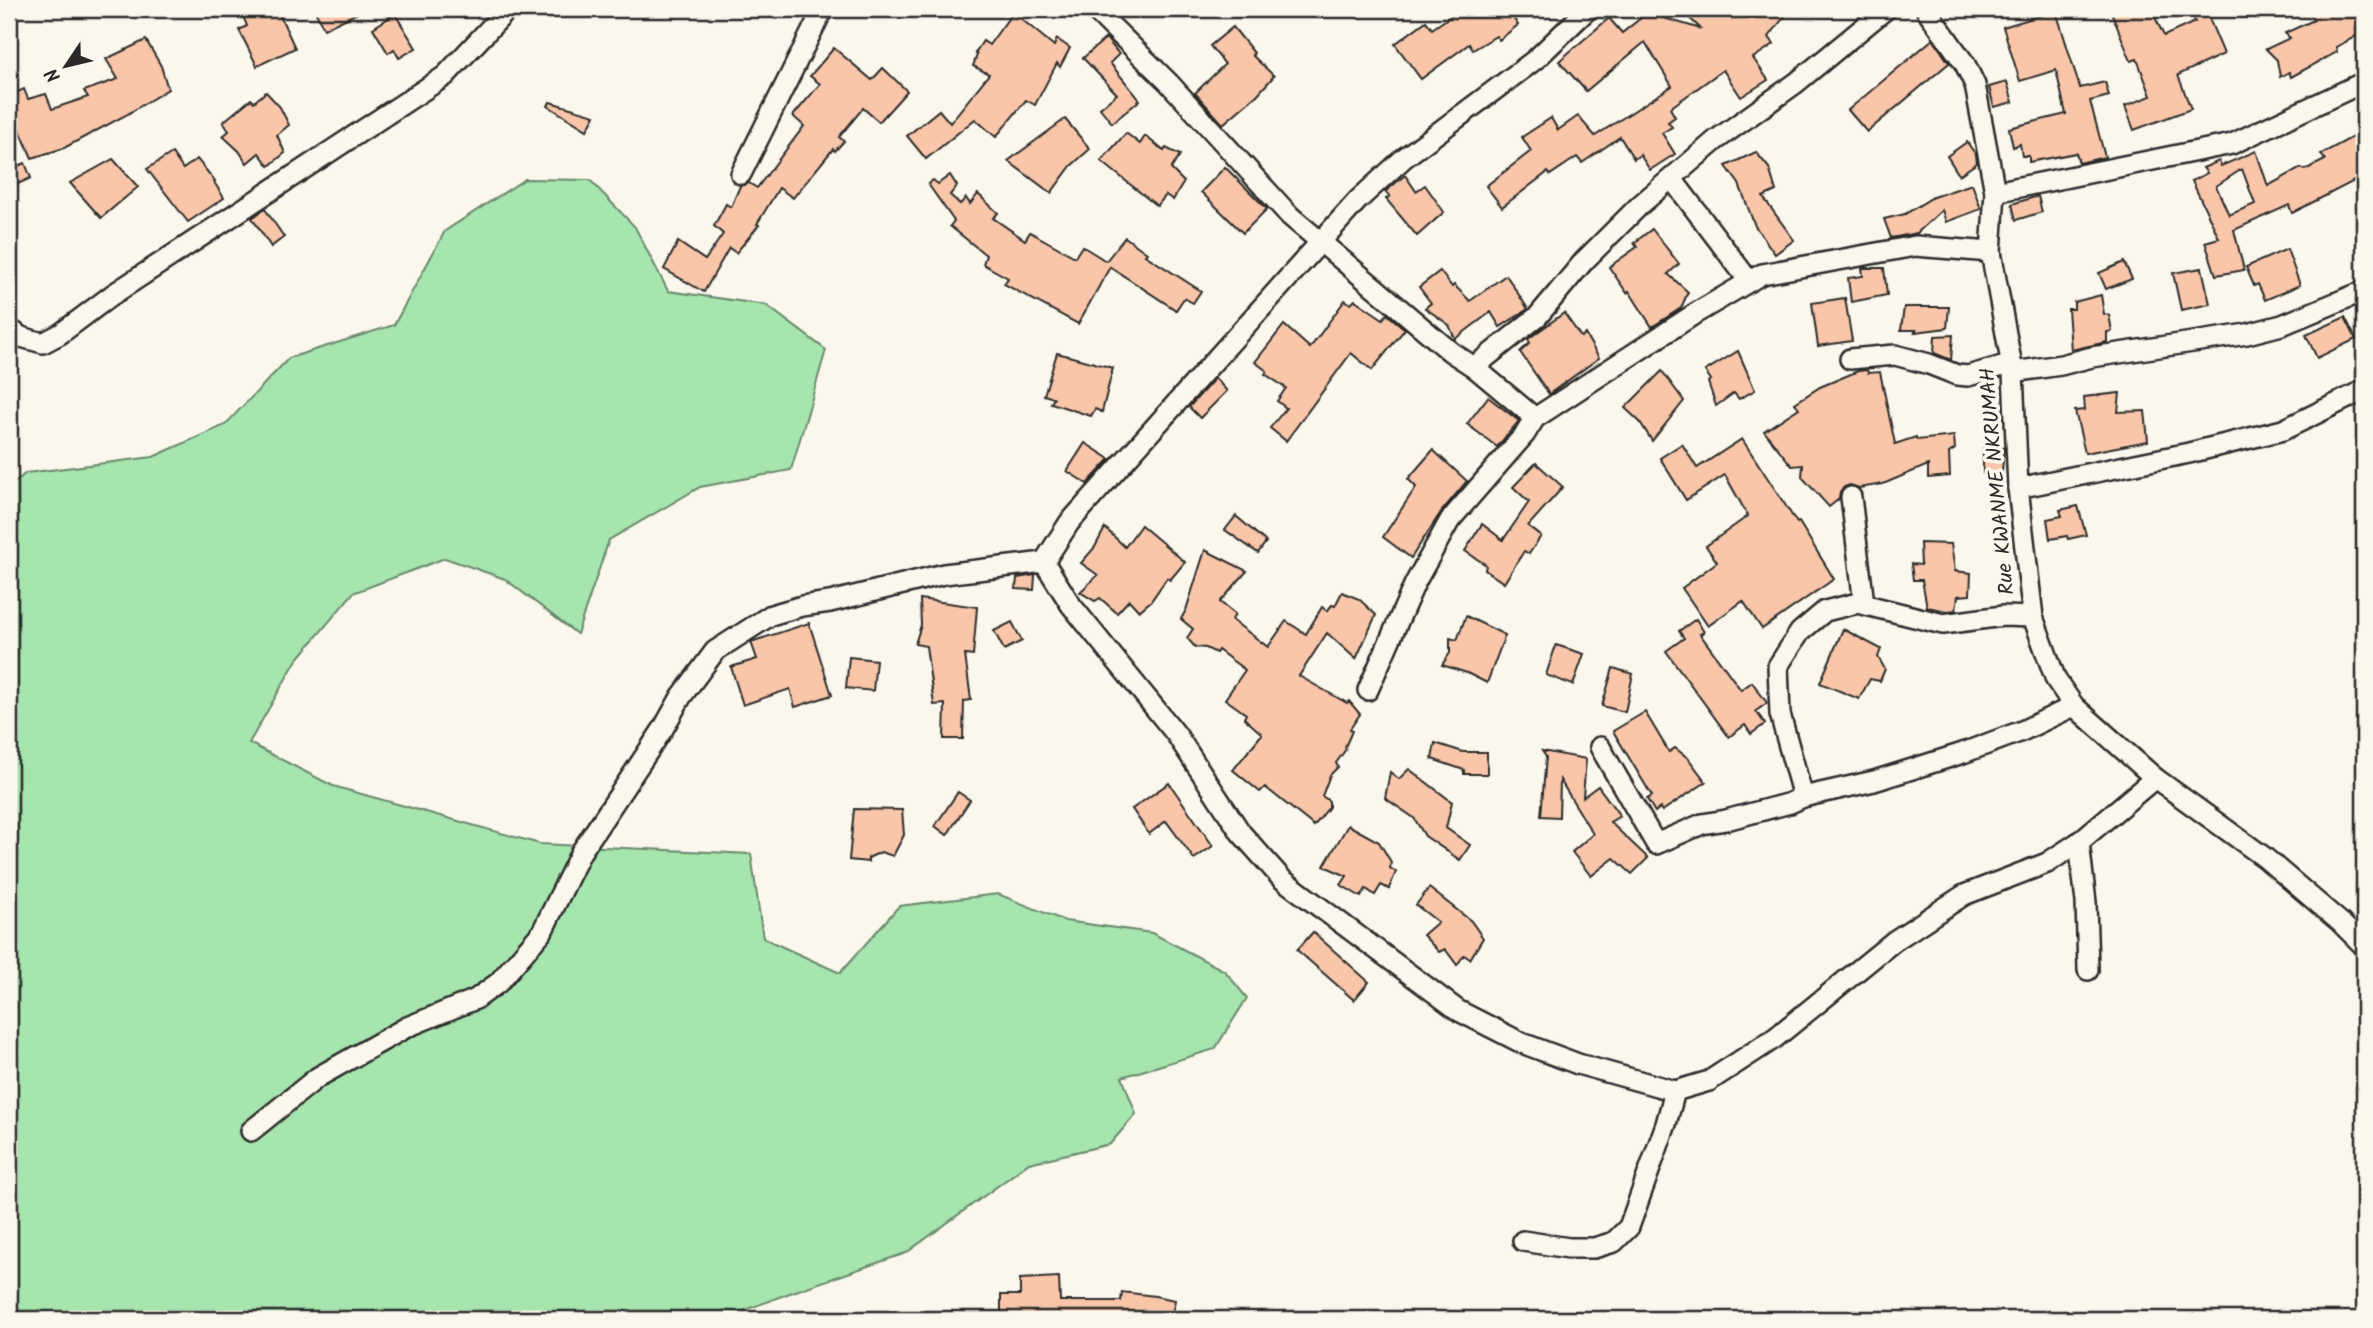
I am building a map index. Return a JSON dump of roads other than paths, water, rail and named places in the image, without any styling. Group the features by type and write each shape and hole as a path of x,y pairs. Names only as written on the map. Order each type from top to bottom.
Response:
{"street":[{"path":"9,328 21,337 43,343 60,334 112,295 445,76 508,9"},
{"path":"741,174 823,9"},
{"path":"1094,9 1169,83 1290,216 1319,243 1535,418"},
{"path":"1044,562 1069,523 1358,200 1404,158 1536,59 1588,9"},
{"path":"1475,368 1538,316 1584,261 1640,205 1716,139 1796,83 1886,9"},
{"name":"Rue KWANME NKRUMAH","path":"1926,9 1952,43 1975,85 1995,192 1991,252 2013,372 2018,488 2033,617 2056,680 2074,706 2155,778 2264,857 2364,946"},
{"path":"1995,192 2232,144 2364,82"},
{"path":"1672,179 1749,281"},
{"path":"1367,690 1415,583 1450,520 1525,434 1535,418 1696,313 1762,274 1915,246 1991,252"},
{"path":"1850,359 1895,355 1957,375 1980,374 2006,365 2013,372 2061,365 2092,356 2247,334 2282,325 2364,291"},
{"path":"2018,488 2189,453 2283,430 2364,390"},
{"path":"1851,497 1864,604"},
{"path":"1044,562 1079,615 1176,734 1241,833 1282,878 1460,1012 1522,1043 1578,1064 1675,1091 1709,1081 1774,1038 1894,941 1964,895 2033,870 2079,842 2155,778"},
{"path":"251,1131 318,1077 408,1027 476,999 498,983 542,932 582,852 681,697 715,651 771,615 802,606 830,602 944,573 1044,562"},
{"path":"1803,797 1780,715 1778,666 1800,632 1825,611 1857,603 1943,624 2003,616 2033,617"},
{"path":"1600,747 1656,844 1702,824 1874,781 1963,753 2022,731 2074,706"},
{"path":"2079,842 2086,902 2088,970"},
{"path":"1523,1241 1569,1248 1594,1248 1614,1242 1629,1227 1675,1091"}]}
